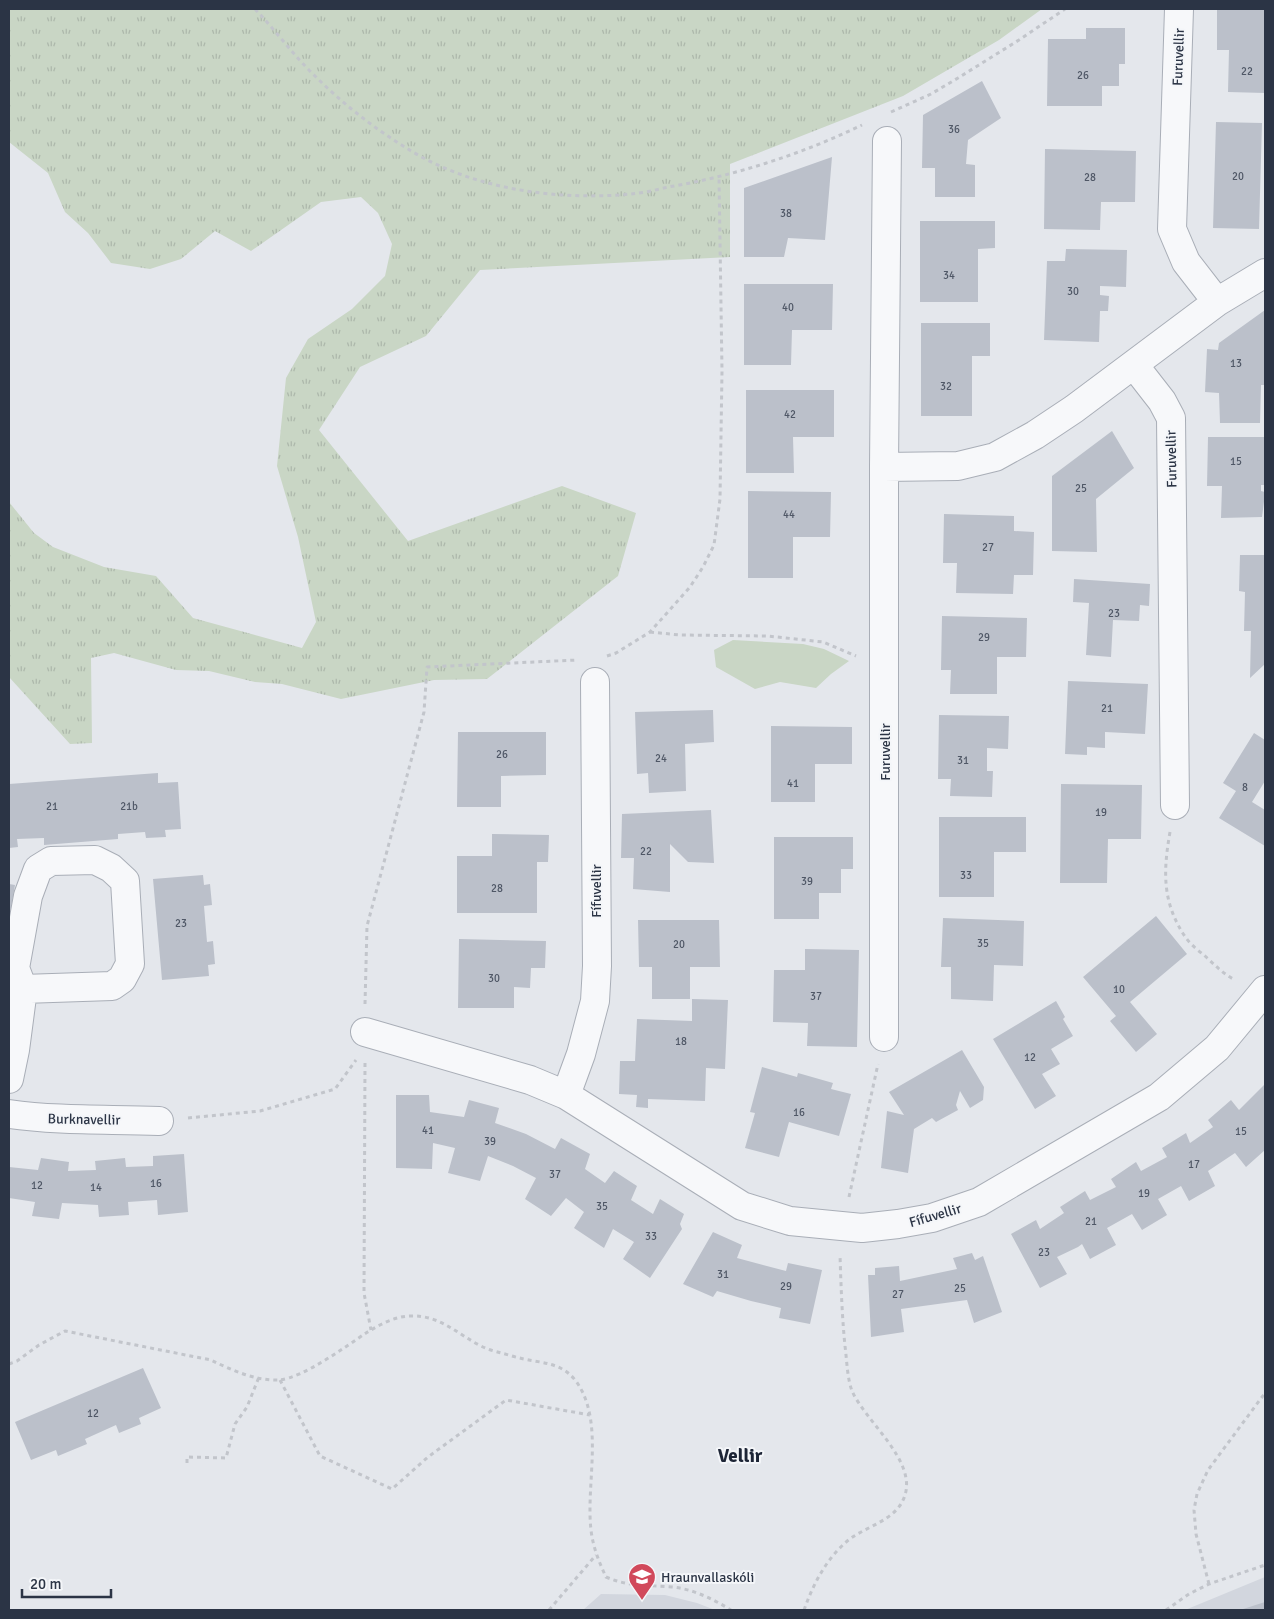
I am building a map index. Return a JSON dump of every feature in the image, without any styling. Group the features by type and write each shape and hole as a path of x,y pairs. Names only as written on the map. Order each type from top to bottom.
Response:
{"street":[{"name":"Furuvellir","path":"1179,9 1172,229 1186,262 1216,302"},
{"name":"Furuvellir","path":"884,1037 884,467 887,141"},
{"path":"884,467 958,466 995,457 1035,435 1074,409 1216,302 1265,272"},
{"name":"Furuvellir","path":"1134,365 1162,402 1171,418 1175,805"},
{"name":"Fífuvellir","path":"566,1095 581,1054 594,1001 596,975 599,669"},
{"path":"9,1079 16,1050 23,989 15,968 28,896 38,870 51,861 95,860 111,868 125,881 130,964 122,979 112,986 23,989"},
{"name":"Fífuvellir","path":"365,1040 530,1080 566,1095 742,1206 790,1221 862,1228 932,1218 979,1202 1159,1097 1217,1048 1264,993"},
{"name":"Burknavellir","path":"9,1114 37,1118 159,1122"}],"path":[{"path":"255,9 315,76 363,118 407,149 435,165 466,177 516,189 576,196 631,194 719,176 790,154 866,124"},
{"path":"889,113 931,94 1019,40 1065,9"},
{"path":"599,669 616,653 650,632 690,587 714,545 720,499 721,450 722,371 719,176"},
{"path":"650,632 680,635 768,636 823,642 868,661 885,664"},
{"path":"372,1330 364,1293 365,954 367,926 424,712 427,668 579,660"},
{"path":"1175,805 1166,852 1165,881 1171,912 1187,939 1225,975 1264,993"},
{"path":"804,1610 811,1591 832,1555 861,1530 877,1524 893,1514 901,1505 906,1495 908,1480 900,1460 862,1409 852,1390 842,1314 840,1254 843,1227 884,1037"},
{"path":"159,1122 260,1111 335,1089 365,1040"},
{"path":"9,1364 65,1331 211,1360 232,1371 280,1380 303,1372 388,1321 410,1316 435,1318 483,1347 513,1357 563,1368 574,1376 583,1393 590,1415 591,1530 596,1555 606,1577 620,1583 674,1587 692,1591 716,1601 731,1610"},
{"path":"186,1463 188,1457 226,1458 235,1424 247,1407 259,1377"},
{"path":"280,1380 320,1456 392,1489 428,1457 506,1400 590,1415"},
{"path":"1209,1584 1196,1534 1194,1510 1197,1494 1208,1470 1265,1392"},
{"path":"549,1610 596,1555"},
{"path":"1166,1610 1189,1594 1209,1584 1265,1565"}],"shaded area":[{"path":"1265,1577 1265,1610 1185,1610"},
{"name":"Hraunvallaskóli","path":"601,1594 665,1595 697,1603 715,1610 583,1610"}],"green space":[{"path":"9,9 1042,9 999,40 903,96 730,164 730,257 480,270 426,336 360,367 319,430 408,541 562,486 636,513 618,576 487,679 434,680 341,699 282,684 255,682 209,671 176,670 114,653 91,658 92,743 70,744 9,677 9,502 34,533 53,547 104,567 156,576 193,618 302,648 316,622 298,537 277,466 286,378 308,339 352,309 385,276 392,244 378,213 361,197 321,202 251,251 215,231 181,259 150,269 111,263 88,233 65,212 48,173 9,142"},
{"path":"733,640 803,644 824,649 849,661 816,688 780,682 755,689 716,667 714,650"}],"building":[{"path":"1217,9 1265,9 1265,93 1228,92 1229,50 1217,50"},
{"path":"1086,28 1125,28 1125,64 1119,64 1119,86 1102,86 1102,106 1047,106 1048,39 1086,39"},
{"path":"982,81 1001,118 968,140 966,164 975,165 975,197 935,197 935,168 922,168 923,115"},
{"path":"1216,122 1262,123 1259,229 1213,228"},
{"path":"1045,149 1136,151 1135,202 1101,202 1100,230 1044,229"},
{"path":"832,157 825,240 788,238 784,257 744,257 744,188"},
{"path":"920,221 995,221 995,248 978,249 978,302 920,302"},
{"path":"1066,249 1127,250 1126,287 1100,286 1100,295 1109,296 1108,311 1100,311 1099,342 1044,340 1047,261 1065,261"},
{"path":"744,284 833,284 832,330 792,330 791,365 744,365"},
{"path":"1265,310 1265,385 1261,385 1260,423 1220,423 1219,393 1205,392 1207,349 1218,350 1219,343"},
{"path":"921,323 990,323 990,356 972,356 972,416 921,416"},
{"path":"746,390 834,390 834,437 793,437 794,473 746,473"},
{"path":"1112,431 1134,468 1096,499 1097,552 1052,551 1052,476"},
{"path":"1208,437 1265,437 1265,485 1261,485 1261,491 1265,492 1262,517 1221,518 1222,486 1207,486"},
{"path":"748,491 831,492 830,537 793,537 793,578 748,578"},
{"path":"944,514 1014,516 1014,531 1034,532 1033,575 1014,575 1013,594 956,593 957,563 943,563"},
{"path":"1240,555 1265,555 1265,664 1250,678 1251,631 1244,631 1245,592 1239,591"},
{"path":"1074,579 1150,584 1149,606 1140,605 1139,621 1113,620 1111,657 1086,655 1089,603 1073,602"},
{"path":"942,616 1027,618 1026,657 997,657 997,694 950,694 951,670 941,670"},
{"path":"1068,681 1148,684 1145,734 1105,732 1105,748 1087,747 1087,755 1065,754"},
{"path":"713,710 714,742 685,744 686,791 649,793 648,773 637,774 635,712"},
{"path":"939,715 1009,716 1008,749 987,748 987,771 993,771 992,797 950,796 951,779 938,779"},
{"path":"771,726 852,727 852,764 815,764 815,802 771,802"},
{"path":"458,732 546,732 546,775 501,776 501,807 457,807"},
{"path":"1254,733 1265,740 1265,781 1252,802 1265,810 1265,846 1219,818 1236,791 1223,783"},
{"path":"158,773 158,783 178,782 181,829 165,830 166,837 146,838 145,832 118,834 118,839 44,845 44,838 17,839 18,847 9,848 9,784"},
{"path":"1061,784 1142,785 1141,839 1108,839 1107,883 1060,883"},
{"path":"711,810 714,863 688,862 670,844 670,892 633,889 634,858 621,858 622,814"},
{"path":"939,817 1026,817 1026,852 994,852 994,897 939,897"},
{"path":"492,834 549,835 548,862 537,862 537,913 457,913 457,856 492,856"},
{"path":"774,837 853,837 853,869 841,869 841,893 819,893 819,919 774,919"},
{"path":"203,875 204,885 210,884 212,905 204,906 207,942 213,941 215,964 208,965 209,976 162,980 153,879"},
{"path":"9,884 15,885 10,913 9,913"},
{"path":"1156,916 1187,954 1130,1002 1157,1034 1136,1052 1110,1021 1116,1016 1083,977"},
{"path":"943,918 1024,921 1023,966 994,965 993,1001 951,999 951,967 941,967"},
{"path":"638,920 719,920 720,967 690,967 690,999 652,999 652,967 639,967"},
{"path":"459,939 546,941 545,968 531,968 530,988 514,987 514,1008 458,1008"},
{"path":"805,949 859,950 857,1047 807,1046 808,1023 773,1022 774,970 805,970"},
{"path":"692,999 728,1000 725,1069 706,1068 705,1101 648,1099 648,1108 636,1107 637,1095 619,1094 620,1061 635,1061 637,1019 692,1021"},
{"path":"1056,1001 1065,1017 1063,1019 1073,1036 1051,1049 1060,1064 1042,1074 1056,1096 1035,1109 993,1039"},
{"path":"962,1050 984,1087 983,1100 970,1108 960,1091 956,1105 958,1110 936,1122 932,1118 914,1129 908,1173 881,1168 887,1111 904,1115 889,1092"},
{"path":"762,1067 797,1077 798,1073 833,1083 831,1089 851,1094 839,1136 789,1122 779,1157 745,1148 755,1113 750,1112"},
{"path":"1265,1084 1265,1150 1246,1167 1235,1153 1208,1171 1215,1186 1189,1201 1181,1186 1158,1199 1167,1215 1142,1230 1132,1214 1107,1228 1116,1245 1090,1259 1082,1244 1057,1257 1067,1274 1040,1288 1011,1234 1036,1220 1040,1229 1064,1213 1060,1207 1085,1191 1090,1200 1116,1187 1111,1179 1136,1162 1141,1171 1167,1157 1162,1148 1186,1133 1190,1143 1213,1127 1208,1120 1231,1100 1239,1110"},
{"path":"396,1095 429,1095 430,1112 464,1117 469,1100 499,1108 495,1123 526,1134 555,1149 561,1138 590,1154 585,1169 605,1183 614,1171 637,1186 631,1200 653,1214 660,1199 684,1214 680,1224 682,1229 650,1278 623,1259 634,1242 613,1229 604,1248 574,1228 584,1212 566,1198 551,1216 525,1199 536,1178 513,1166 488,1156 480,1181 448,1173 455,1148 433,1143 432,1169 396,1168"},
{"path":"184,1154 188,1212 158,1215 157,1200 128,1202 129,1215 99,1217 98,1205 62,1203 59,1219 32,1216 35,1202 9,1198 9,1167 38,1170 41,1158 69,1162 68,1171 96,1170 95,1161 125,1158 126,1167 153,1166 153,1156"},
{"path":"713,1232 742,1245 737,1258 786,1271 788,1263 822,1270 810,1324 779,1318 781,1308 717,1291 713,1297 683,1284"},
{"path":"972,1253 975,1260 983,1256 1002,1312 974,1323 967,1300 901,1309 904,1332 871,1337 868,1275 875,1275 875,1268 899,1266 900,1281 957,1269 953,1258"},
{"path":"143,1368 161,1408 139,1418 141,1424 119,1433 116,1425 85,1439 87,1444 58,1456 56,1450 31,1460 15,1422"},
{"path":"1265,1602 1265,1610 1240,1610"}],"place":[{"name":"Hraunvallaskóli","path":"642,1601"}],"district":[{"name":"Vellir","path":"740,1455"}]}
